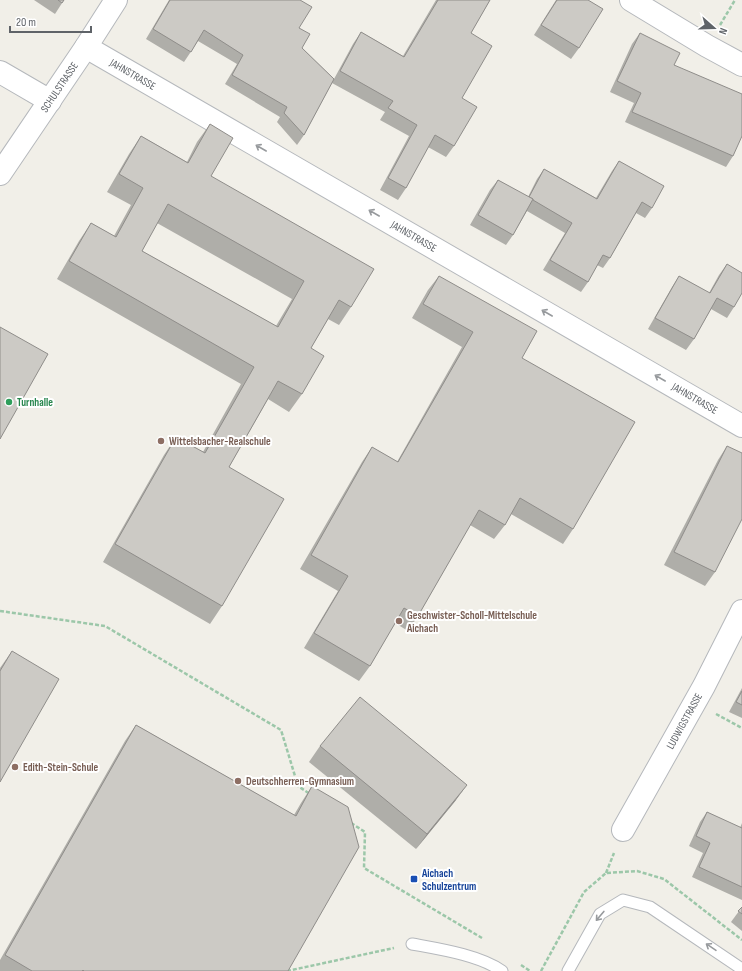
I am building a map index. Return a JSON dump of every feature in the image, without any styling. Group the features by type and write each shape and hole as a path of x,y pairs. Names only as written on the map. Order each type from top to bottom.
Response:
{"street":[{"name":"SCHULSTRASSE","path":"0,174 116,0"},
{"path":"631,0 707,46 742,65"},
{"name":"JAHNSTRASSE","path":"86,47 742,426"},
{"path":"0,72 50,101"},
{"name":"LUDWIGSTRASSE","path":"623,830 704,686 742,611"}],"lane":[{"path":"568,971 600,914 623,900 650,907 739,967 741,971"},
{"path":"412,944 469,957 496,967 502,971"}],"path":[{"path":"0,611 105,626 261,718 281,730 298,786 311,795"},
{"path":"350,822 365,832 364,868 486,941"},
{"path":"353,832 356,826"},
{"path":"287,971 412,944"},
{"path":"518,962 530,971"}],"building":[{"path":"170,0 300,0 312,7 299,28 310,34 302,48 334,79 304,135 284,113 287,107 232,75 243,55 204,30 191,52 153,29"},
{"path":"438,0 490,0 471,33 492,46 462,98 477,107 454,146 435,135 406,188 388,178 417,125 388,108 393,101 340,71 361,32 404,57"},
{"path":"557,0 588,0 603,9 579,48 541,25"},
{"path":"640,33 680,53 674,65 742,94 742,136 733,156 632,112 641,93 617,81"},
{"path":"210,124 233,138 211,176 374,269 351,307 339,300 311,348 324,356 302,394 278,381 229,467 284,499 222,606 115,544 176,437 205,453 254,367 69,261 91,223 116,237 143,188 119,174 141,136 188,163","holes":["168,204 304,281 278,327 142,251"]},
{"path":"619,161 664,186 652,208 642,202 610,258 603,255 588,282 550,260 572,223 529,197 544,169 597,199"},
{"path":"498,180 533,199 513,235 478,215"},
{"path":"727,264 742,273 742,293 734,307 717,298 694,339 655,318 679,276 710,293"},
{"path":"439,276 537,331 522,358 635,422 573,529 520,498 505,525 479,510 418,616 404,608 370,666 314,633 348,576 311,555 372,447 398,462 473,332 423,304"},
{"name":"Turnhalle","path":"0,327 48,354 0,439"},
{"path":"727,446 742,453 742,519 715,572 674,552"},
{"path":"12,651 59,679 0,782 0,671"},
{"path":"742,691 742,705 736,702"},
{"path":"360,697 467,785 427,834 320,746"},
{"path":"136,725 296,816 312,786 348,807 359,847 288,971 32,971 5,955"},
{"path":"707,812 742,828 742,887 699,867 710,843 696,836"},
{"path":"742,907 742,914 738,911"}],"place":[{"name":"Turnhalle","path":"9,402"},
{"name":"Wittelsbacher-Realschule","path":"161,441"},
{"name":"Geschwister-Scholl-Mittelschule Aichach","path":"399,621"},
{"name":"Edith-Stein-Schule","path":"15,767"},
{"name":"Deutschherren-Gymnasium","path":"238,781"},
{"name":"Aichach Schulzentrum","path":"414,879"}]}
